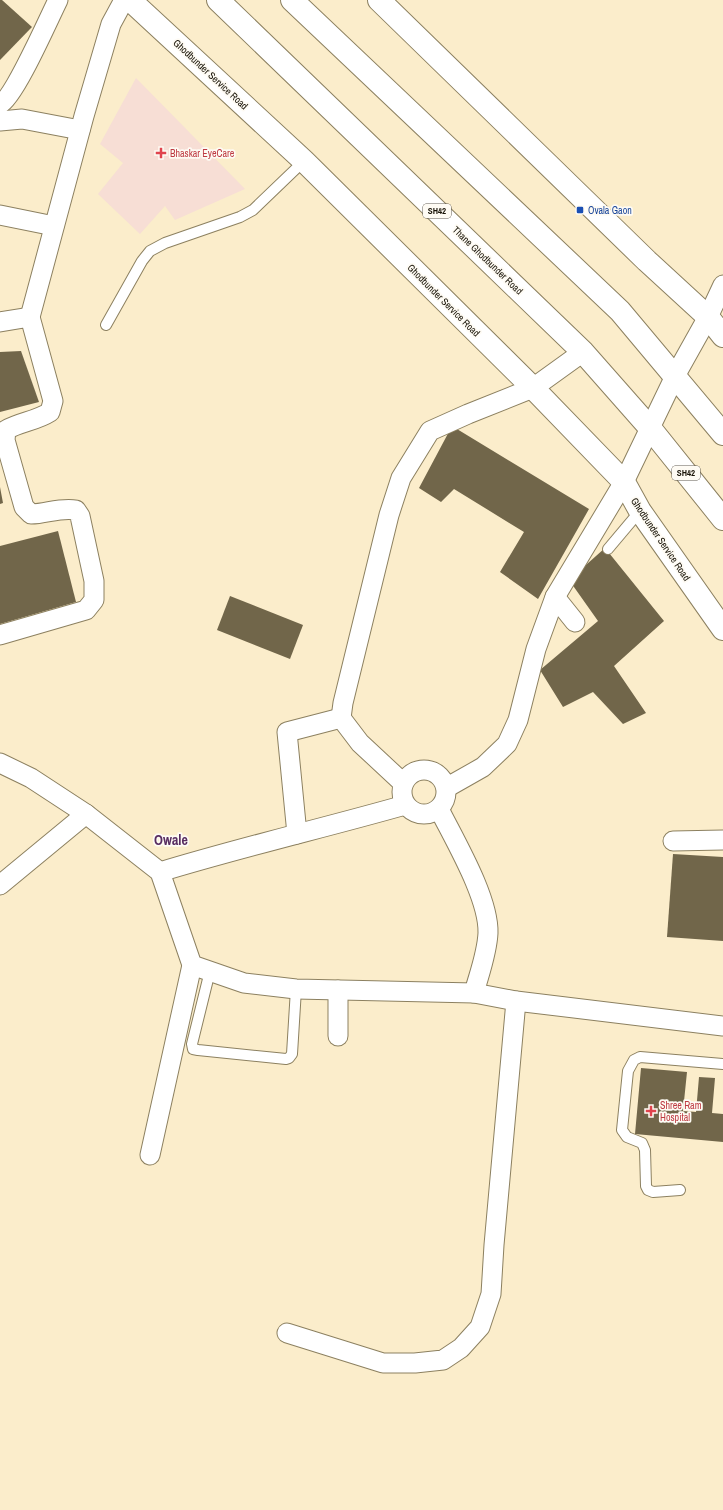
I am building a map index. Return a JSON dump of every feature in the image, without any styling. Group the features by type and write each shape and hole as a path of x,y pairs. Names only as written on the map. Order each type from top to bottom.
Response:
{"street":[{"path":"0,104 4,102 14,88 58,0"},
{"path":"0,635 86,610 94,600 94,582 80,516 76,510 66,508 40,514 31,514 24,507 5,440 6,430 13,426 41,417 50,412 53,401 30,317 80,130 111,24 124,0"},
{"name":"Ghodbunder Service Road","path":"130,0 304,161 533,388 624,482 640,511 723,629"},
{"name":"Thane Ghodbunder Road","path":"218,0 583,352 650,428 723,519"},
{"path":"293,0 620,311 723,434"},
{"path":"379,0 647,261 708,317 723,336"},
{"path":"0,121 22,119 80,130"},
{"path":"0,215 54,226"},
{"path":"446,788 483,767 507,744 518,720 536,650 555,597 624,482 675,376 708,317 723,285"},
{"path":"0,322 30,317"},
{"path":"403,783 360,744 341,718 343,703 389,515 401,478 430,431 533,388 583,352"},
{"path":"555,597 575,622"},
{"path":"297,834 287,732 341,718"},
{"path":"0,764 31,778 86,814 160,872 192,965 150,1155"},
{"path":"426,769 433,772 444,781 446,795 443,803 439,808 432,812 417,813 411,810 402,798 401,790 403,783 412,772 426,769"},
{"path":"160,872 218,854 405,804"},
{"path":"439,808 468,866 483,903 488,932 484,959 474,993"},
{"path":"0,885 86,814"},
{"path":"673,841 723,840"},
{"path":"192,965 244,983 296,989 474,993 516,1001 723,1026"},
{"path":"338,990 338,1036"},
{"path":"287,1333 383,1363 415,1363 443,1360 461,1348 480,1327 491,1294 516,1001"}],"lane":[{"path":"106,325 142,261 150,251 165,243 240,218 253,210 280,186 304,161"},
{"path":"608,549 640,511"},
{"path":"210,971 192,1044 194,1048 198,1050 286,1059 289,1058 292,1054 296,989"},
{"path":"680,1190 653,1192 648,1190 646,1186 645,1150 642,1143 627,1137 622,1130 628,1071 634,1060 640,1057 723,1064"}],"shaded area":[{"name":"Bhaskar EyeCare","path":"136,78 245,189 175,220 165,206 140,234 98,194 123,163 100,144"}],"building":[{"path":"0,0 2,0 32,27 0,60"},
{"path":"21,351 39,402 0,412 0,352"},
{"path":"452,426 589,509 538,599 500,572 524,532 454,489 441,502 419,488"},
{"path":"0,487 3,503 0,504"},
{"path":"58,531 76,602 0,624 0,546"},
{"path":"605,548 664,621 614,666 646,713 623,724 593,692 563,707 540,670 598,621 569,580"},
{"path":"230,596 303,625 290,659 217,630"},
{"path":"673,854 723,857 723,941 667,937"},
{"path":"641,1068 687,1072 683,1111 696,1112 699,1077 715,1078 712,1113 723,1114 723,1142 635,1134"}],"place":[{"name":"Bhaskar EyeCare","path":"161,153"},
{"name":"Ovala Gaon","path":"580,210"},
{"name":"Shree Ram Hospital","path":"651,1111"}],"district":[{"name":"Owale","path":"171,840"}]}
